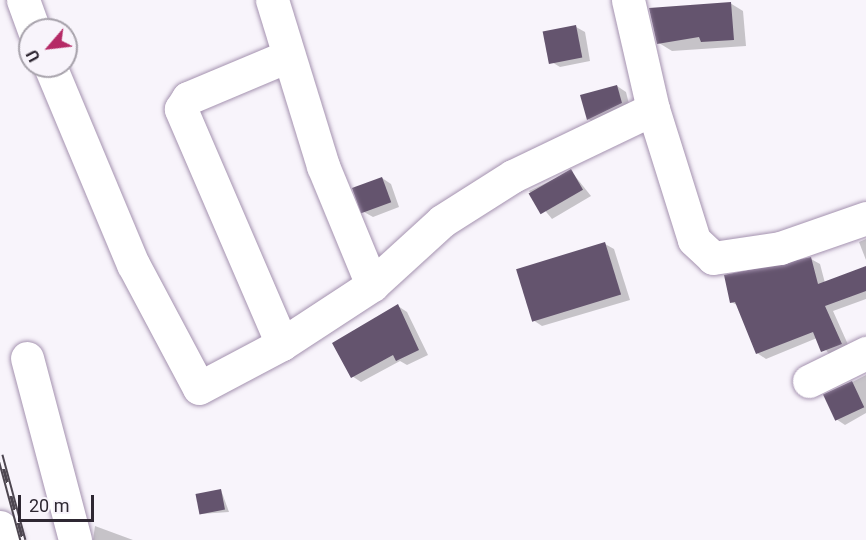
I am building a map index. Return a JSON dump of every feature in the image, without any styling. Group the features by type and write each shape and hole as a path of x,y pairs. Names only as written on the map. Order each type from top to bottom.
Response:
{"street":[{"path":"23,0 30,18"},
{"path":"272,0 323,166 372,285"},
{"path":"628,0 653,109 694,240 713,258 780,248 866,218"},
{"path":"282,344 181,109 188,98 288,57"},
{"path":"55,78 109,212 196,386 202,388 282,344 372,285 451,215 513,176 653,109"},
{"path":"809,381 866,353"},
{"path":"27,358 75,540"},
{"path":"0,527 7,540"}],"building":[{"path":"731,2 734,40 701,42 699,37 657,44 649,8"},
{"path":"576,25 582,57 549,64 543,31"},
{"path":"617,85 622,103 587,120 580,95"},
{"path":"571,169 583,190 541,214 529,194"},
{"path":"382,177 391,202 361,213 352,188"},
{"path":"605,242 621,295 532,322 516,269"},
{"path":"811,257 818,284 866,266 866,291 825,306 842,344 821,352 813,332 756,354 735,302 730,303 724,275"},
{"path":"398,304 419,350 396,361 393,355 351,378 332,343"},
{"path":"852,381 864,407 835,421 823,395"},
{"path":"221,489 225,510 199,515 195,494"}],"railway":[{"path":"0,455 23,540"}]}
